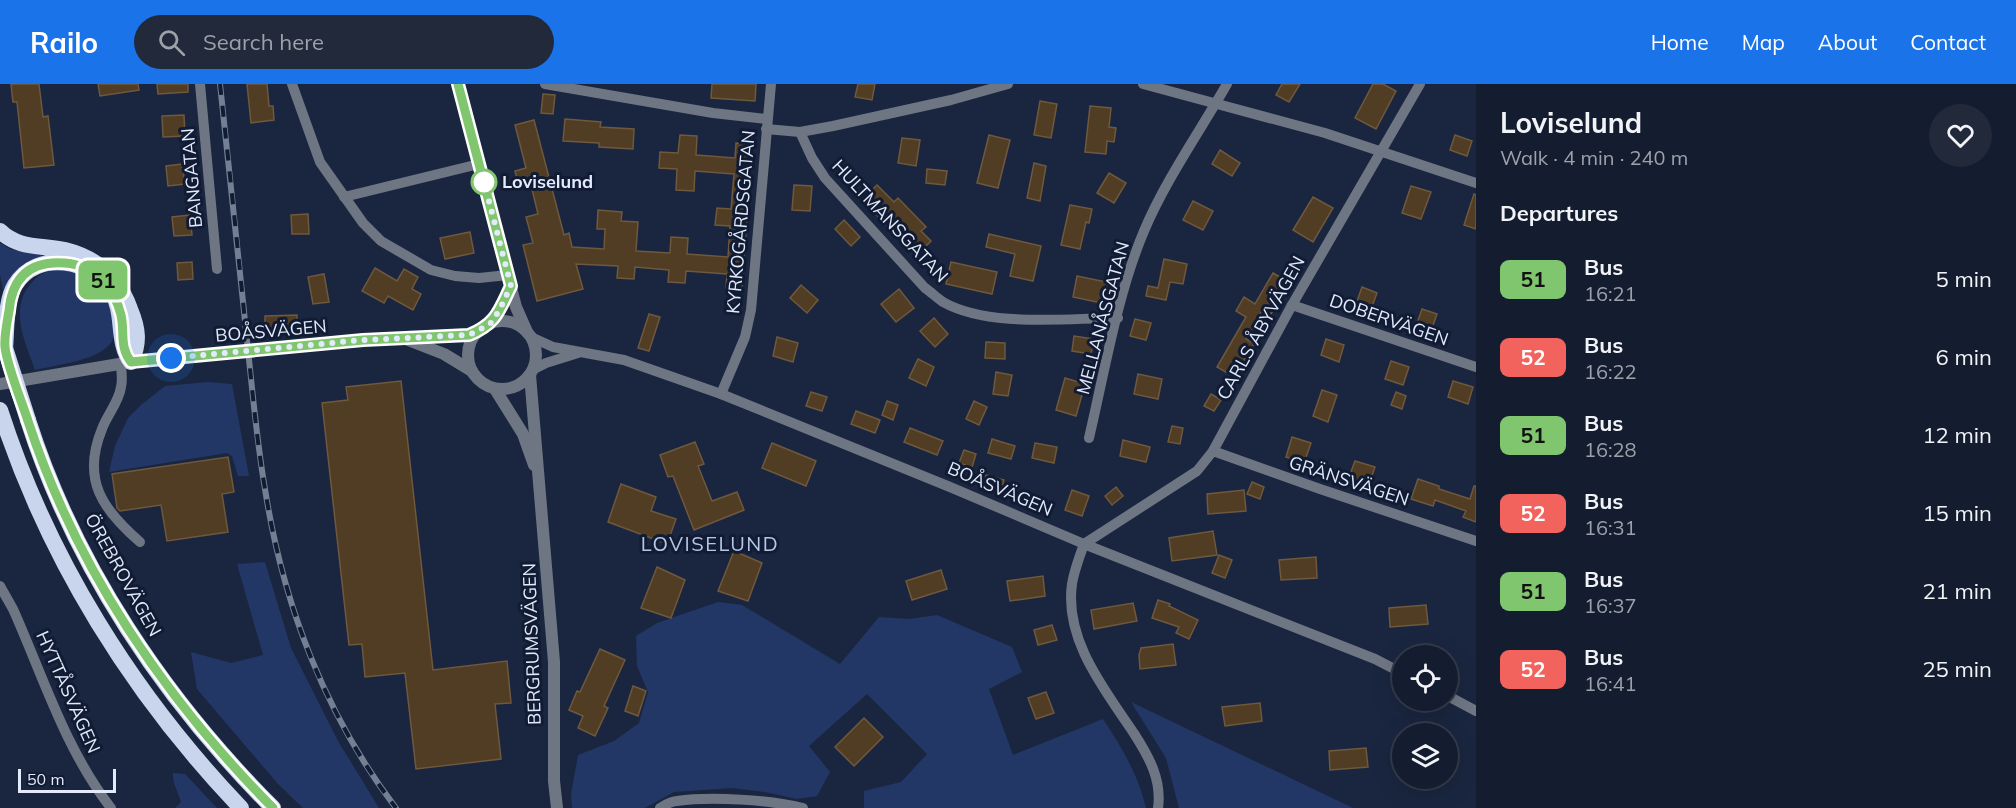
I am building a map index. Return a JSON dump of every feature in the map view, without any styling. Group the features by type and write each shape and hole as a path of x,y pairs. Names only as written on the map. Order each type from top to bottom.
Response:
{"highway":[{"path":"0,231 18,244 64,250 89,258 105,269 124,293 134,321 137,349 126,363"},
{"path":"5,348 10,296 20,279 35,266 68,263 93,273 111,291 121,315 126,363"},
{"name":"ÖREBROVÄGEN","path":"0,327 28,420 60,502 88,559 132,635 155,669 203,732 273,808"},
{"path":"0,410 21,469 50,534 100,627 164,720 205,770 241,808"}],"street":[{"name":"BANGATAN","path":"200,84 216,269"},
{"path":"292,84 320,162 363,223 381,241 432,270 455,276 509,280"},
{"path":"458,84 479,164 516,307 536,354 532,372 515,387 495,389 483,383 472,371 469,352 471,342 479,331 490,324 499,311 509,280"},
{"path":"545,84 713,113 800,132 951,100 1008,84"},
{"name":"KYRKOGÅRDSGATAN","path":"721,394 745,337 752,310 771,84"},
{"path":"1143,84 1325,133 1476,183"},
{"name":"MELLANÅSGATAN","path":"1089,438 1118,318 1144,231 1156,206 1227,84"},
{"name":"CARLS ÅBYVÄGEN","path":"1084,544 1197,471 1213,451 1292,304 1383,152 1420,84"},
{"name":"HULTMANSGATAN","path":"800,132 812,158 825,178 925,288 943,301 980,316 1118,318"},
{"path":"344,197 479,164"},
{"name":"DOBERVÄGEN","path":"1292,304 1476,368"},
{"path":"490,324 510,322 529,334"},
{"name":"BOÅSVÄGEN","path":"0,384 126,363 404,338 469,335 479,331"},
{"name":"BOÅSVÄGEN","path":"529,334 553,347 624,360 721,394 1392,668"},
{"name":"BOÅSVÄGEN","path":"404,338 444,354 472,371"},
{"name":"BOÅSVÄGEN","path":"532,372 546,363 578,353"},
{"path":"126,363 118,399 96,445 96,479 103,504 117,523 140,542"},
{"name":"BERGRUMSVÄGEN","path":"532,372 538,478 554,662 554,781 557,808"},
{"name":"BERGRUMSVÄGEN","path":"495,389 523,434 538,478"},
{"name":"GRÄNSVÄGEN","path":"1213,451 1476,541"},
{"path":"1084,544 1072,586 1072,615 1075,629 1096,676 1154,768 1158,783 1158,808"},
{"name":"HYTTÅSVÄGEN","path":"0,586 17,618 77,754 91,780 111,808"},
{"path":"1458,701 1476,711"},
{"path":"660,808 674,801 719,799 803,808"}],"shaded area":[{"path":"0,243 10,249 47,256 4,296 0,275"},
{"path":"60,269 87,277 103,290 110,306 113,338 109,345 94,355 74,362 35,370 21,328 20,307 28,287 35,279 46,272"},
{"path":"208,382 232,384 249,476 238,476 232,456 227,453 109,472 115,446 128,418 141,405 165,386"},
{"path":"265,562 291,648 338,741 379,808 303,808 278,784 197,689 191,652 231,663 263,655 237,564"},
{"path":"718,602 742,605 840,664 879,617 909,619 937,615 1012,647 1022,672 989,689 1013,755 1103,719 1129,762 1146,808 864,808 864,791 901,782 927,754 867,694 809,746 830,772 817,796 797,799 732,788 674,792 645,808 572,808 571,794 578,755 614,741 639,723 648,692 637,666 636,636 657,623"},
{"path":"1131,702 1353,808 1179,808 1166,758"},
{"path":"173,773 185,774 217,808 175,808 181,802"}],"building":[{"path":"11,84 39,84 43,117 48,116 54,165 24,168 17,102 13,102"},
{"path":"98,84 138,84 139,90 100,96"},
{"path":"157,84 188,84 188,92 158,94"},
{"path":"247,84 267,84 269,106 273,106 274,120 251,123"},
{"path":"712,84 756,84 755,101 711,98"},
{"path":"858,84 875,84 872,100 855,97"},
{"path":"1282,84 1300,84 1289,102 1276,95"},
{"path":"1373,84 1383,84 1396,91 1376,129 1355,118"},
{"path":"543,94 555,95 553,114 541,113"},
{"path":"1040,101 1057,104 1051,138 1034,135"},
{"path":"1090,106 1111,108 1109,127 1116,128 1114,142 1107,141 1106,154 1085,152"},
{"path":"184,115 185,136 163,137 162,116"},
{"path":"565,119 601,122 600,127 634,129 633,149 599,147 599,143 563,141"},
{"path":"534,120 564,235 569,233 572,247 604,249 605,229 597,229 598,210 622,212 621,221 638,222 636,251 670,253 671,237 688,238 687,254 728,257 730,226 715,225 717,208 731,209 734,174 695,171 694,191 676,190 677,169 659,168 660,152 678,153 680,135 697,136 696,155 735,158 736,143 752,144 742,289 726,288 727,274 686,271 685,283 668,282 669,270 635,267 634,279 617,278 618,266 576,264 583,289 537,301 523,245 533,243 526,217 538,214 531,185 519,188 515,171 526,168 515,125"},
{"path":"989,135 1010,140 998,188 977,183"},
{"path":"1455,135 1472,141 1467,156 1450,150"},
{"path":"902,138 920,140 916,166 898,163"},
{"path":"1220,150 1240,163 1232,176 1212,164"},
{"path":"1034,163 1046,166 1040,201 1027,198"},
{"path":"182,164 185,184 168,186 166,166"},
{"path":"927,169 947,171 945,185 926,183"},
{"path":"1109,173 1126,183 1114,203 1097,193"},
{"path":"794,185 812,186 810,211 792,210"},
{"path":"877,185 894,202 898,198 926,227 921,231 931,241 916,256 867,205 870,203 865,197"},
{"path":"1411,186 1431,192 1421,219 1402,213"},
{"path":"1474,194 1476,195 1476,229 1464,225"},
{"path":"1313,197 1333,208 1313,242 1293,230"},
{"path":"1193,201 1213,211 1203,230 1183,220"},
{"path":"1070,205 1092,209 1089,223 1086,222 1080,249 1061,245"},
{"path":"308,214 309,234 292,234 291,215"},
{"path":"190,215 192,235 174,236 172,217"},
{"path":"844,220 860,237 851,246 835,229"},
{"path":"470,232 474,253 445,259 440,238"},
{"path":"989,234 1041,246 1033,281 1010,276 1015,254 986,247"},
{"path":"1164,259 1187,264 1183,284 1170,282 1166,300 1146,296 1148,286 1158,288"},
{"path":"192,262 193,279 178,280 177,263"},
{"path":"951,262 997,272 992,294 946,284"},
{"path":"375,268 397,281 404,269 418,277 412,289 421,294 413,310 388,296 384,303 362,291"},
{"path":"1273,273 1290,283 1271,314 1263,309 1246,339 1254,344 1234,377 1217,367 1246,317 1236,311 1244,297 1255,304"},
{"path":"324,274 329,302 313,304 308,277"},
{"path":"1077,276 1116,284 1111,305 1073,297"},
{"path":"801,285 818,300 807,313 790,298"},
{"path":"1362,287 1377,293 1370,312 1355,307"},
{"path":"899,289 914,308 896,322 881,304"},
{"path":"1422,309 1437,314 1430,334 1415,329"},
{"path":"649,314 660,317 649,351 638,348"},
{"path":"297,315 297,326 265,327 265,316"},
{"path":"934,318 948,334 935,347 920,331"},
{"path":"1135,319 1151,323 1146,340 1130,336"},
{"path":"1074,336 1094,339 1091,354 1072,351"},
{"path":"777,337 798,343 793,362 773,356"},
{"path":"1326,339 1344,345 1339,362 1321,355"},
{"path":"986,342 1005,343 1005,359 985,358"},
{"path":"918,359 934,367 926,386 909,378"},
{"path":"1391,361 1409,367 1403,385 1385,379"},
{"path":"996,372 1012,375 1008,396 993,394"},
{"path":"1138,374 1162,379 1158,399 1134,394"},
{"path":"1065,378 1085,384 1076,416 1056,410"},
{"path":"401,381 433,670 507,661 511,703 495,704 501,759 416,769 405,673 365,677 362,644 349,645 322,403 348,400 346,387"},
{"path":"1453,381 1473,387 1468,404 1448,397"},
{"path":"1322,390 1337,395 1328,422 1313,416"},
{"path":"811,392 827,397 822,411 806,406"},
{"path":"1396,392 1406,396 1402,409 1391,405"},
{"path":"1211,394 1221,400 1214,411 1204,406"},
{"path":"887,401 898,405 893,420 882,415"},
{"path":"974,401 987,407 979,425 966,419"},
{"path":"856,411 880,420 875,433 851,424"},
{"path":"1172,426 1183,428 1180,444 1168,442"},
{"path":"910,428 943,441 937,455 904,442"},
{"path":"1292,437 1311,443 1304,463 1286,457"},
{"path":"992,439 1015,446 1011,459 988,453"},
{"path":"1123,440 1150,447 1146,462 1120,456"},
{"path":"695,442 704,464 698,466 712,501 737,492 744,510 694,530 673,476 668,477 660,455"},
{"path":"772,443 816,461 806,486 762,468"},
{"path":"1035,443 1057,447 1054,463 1032,458"},
{"path":"964,450 976,454 972,467 959,463"},
{"path":"228,457 234,492 222,494 228,532 167,541 161,505 120,511 117,508 112,474"},
{"path":"1355,461 1375,467 1369,484 1349,477"},
{"path":"986,475 1004,480 1001,492 982,486"},
{"path":"1418,479 1470,499 1474,486 1476,486 1476,522 1463,517 1466,511 1435,500 1433,506 1411,499"},
{"path":"1252,482 1264,487 1260,499 1247,494"},
{"path":"621,484 656,497 651,511 676,519 667,544 608,522"},
{"path":"1116,487 1123,496 1112,505 1105,496"},
{"path":"1072,490 1089,496 1082,516 1065,510"},
{"path":"1244,490 1246,511 1208,514 1207,494"},
{"path":"1213,531 1217,555 1172,561 1169,538"},
{"path":"734,551 762,563 748,601 718,591"},
{"path":"1219,555 1232,560 1225,578 1212,573"},
{"path":"1316,557 1317,578 1281,580 1279,560"},
{"path":"657,567 685,580 671,618 641,608"},
{"path":"941,570 947,589 912,600 906,581"},
{"path":"1043,576 1045,596 1010,601 1007,581"},
{"path":"1158,600 1198,620 1189,639 1176,633 1179,627 1152,618"},
{"path":"1133,603 1137,621 1094,629 1091,610"},
{"path":"1426,605 1428,624 1390,627 1389,608"},
{"path":"1052,625 1057,640 1038,645 1034,630"},
{"path":"1173,644 1176,665 1140,669 1141,648"},
{"path":"600,649 625,660 604,706 608,708 595,736 578,728 583,716 569,710"},
{"path":"633,686 646,691 638,716 625,711"},
{"path":"1046,692 1054,713 1036,719 1028,698"},
{"path":"1260,703 1262,721 1225,726 1222,707"},
{"path":"864,718 883,737 854,766 835,747"},
{"path":"1366,748 1368,767 1330,770 1329,751"}],"railway":[{"path":"220,84 259,450 273,532 283,574 296,616 328,697 348,735 396,808"}],"bus line":[{"name":"51","path":"273,808 229,762 167,686 132,635 88,559 39,453 5,348 10,296 14,286 25,273 35,266 62,262 83,267 103,281 111,291 121,315 124,352 131,362 363,340 469,335 479,331 490,324 511,286 458,84"}],"place":[{"name":"Loviselund","path":"484,182"}],"district":[{"name":"LOVISELUND","path":"710,544"}],"route":[{"path":"171,358 363,340 469,335 479,331 490,324 511,286 484,182"}]}
